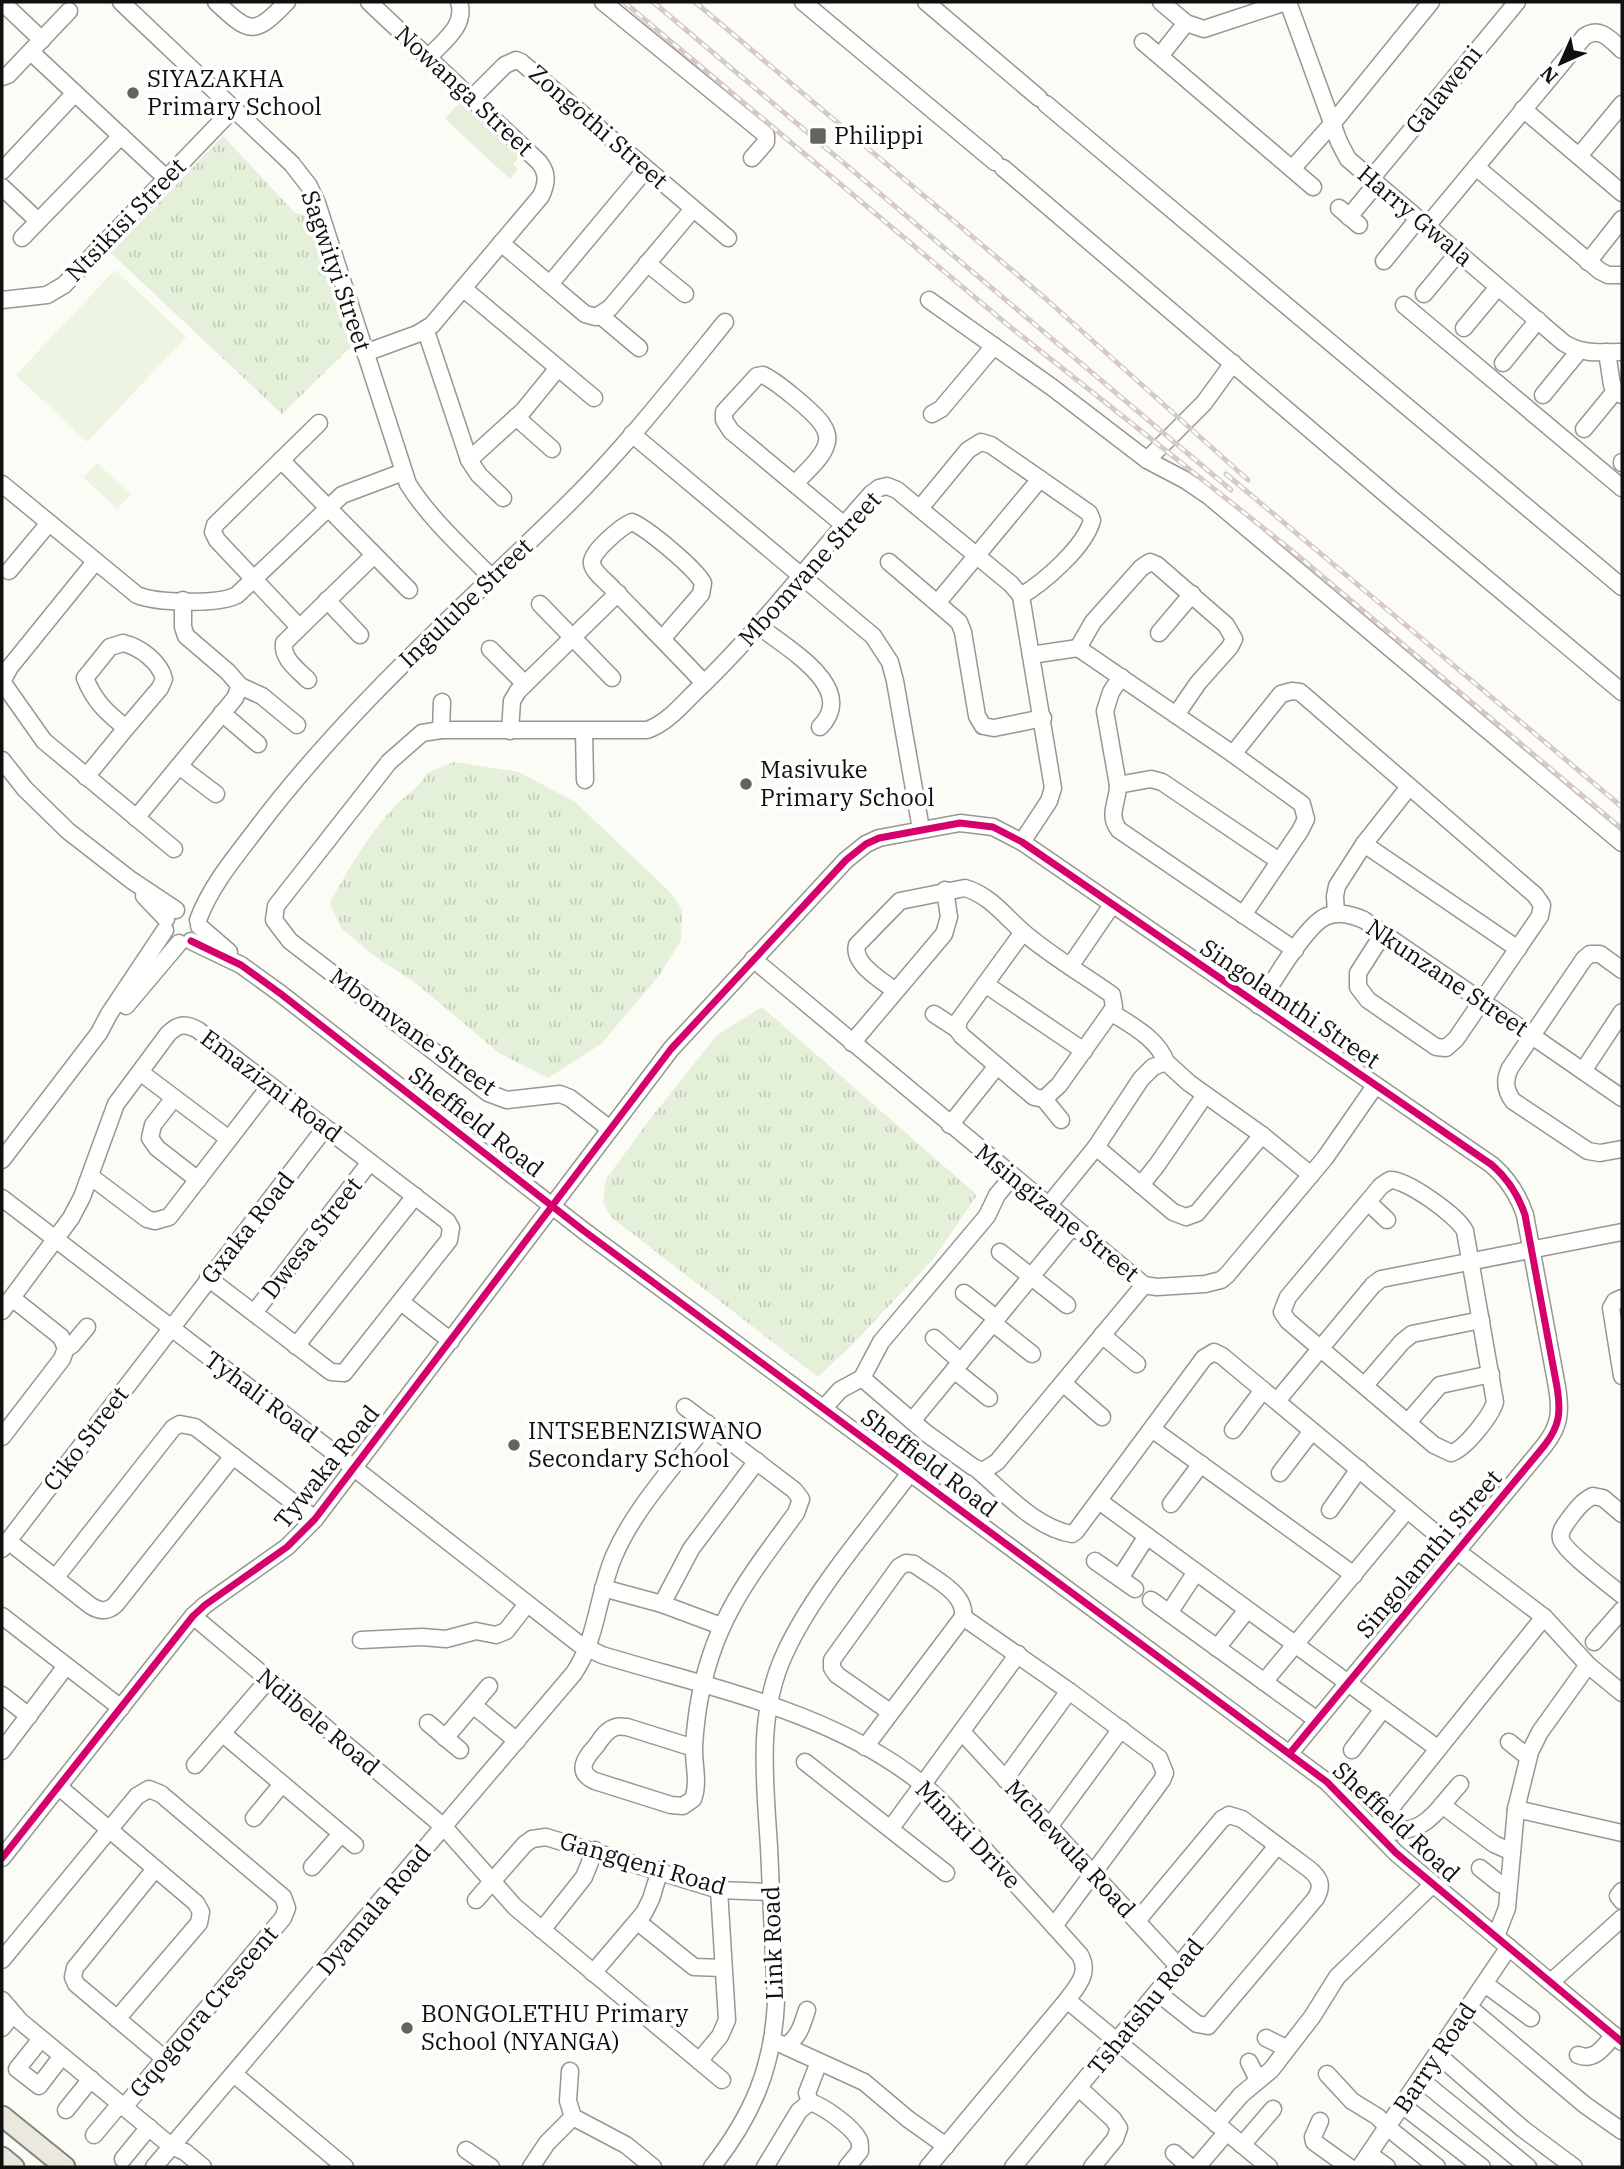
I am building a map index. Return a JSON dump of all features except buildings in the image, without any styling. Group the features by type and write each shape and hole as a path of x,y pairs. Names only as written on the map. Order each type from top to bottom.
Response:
{"main road":[{"path":"2,2116 65,2167"},
{"path":"2,2157 14,2167"}],"street":[{"path":"2,2 75,93 166,178"},
{"name":"Sagwityi Street","path":"121,2 140,8 234,108 292,164 309,186 326,229 403,472 418,500 492,578"},
{"path":"216,2 238,22 250,27 267,22 287,2"},
{"name":"Nowanga Street","path":"365,353 426,331 541,196 546,182 546,175 539,162 369,2"},
{"path":"428,58 458,26 461,12 459,2"},
{"path":"603,2 766,135 766,142 752,158"},
{"path":"803,2 1622,692"},
{"path":"926,2 1622,587"},
{"path":"1161,2 1186,23 1199,29 1210,28 1287,2"},
{"name":"Harry Gwala","path":"1287,2 1344,154 1498,287 1564,342 1579,351"},
{"path":"1292,169 1431,2"},
{"name":"Galaweni","path":"1349,217 1374,181 1517,2"},
{"path":"2,77 8,75 69,11"},
{"path":"1160,56 1186,23"},
{"path":"1384,261 1476,167 1589,33 1600,32 1622,50"},
{"path":"1143,42 1313,187"},
{"name":"Zongothi Street","path":"471,99 505,65 516,60 521,62 728,238"},
{"path":"2,171 75,93"},
{"path":"1579,156 1622,104"},
{"name":"Ntsikisi Street","path":"2,300 47,295 64,285 234,108"},
{"path":"1523,109 1622,194"},
{"path":"22,238 121,136"},
{"path":"1476,167 1588,262 1608,275 1622,275"},
{"path":"550,284 646,169"},
{"path":"2,187 38,221"},
{"path":"501,243 585,314 590,317 601,316 693,209"},
{"path":"1588,262 1622,219"},
{"path":"1424,295 1458,253"},
{"path":"647,263 685,294"},
{"path":"1464,328 1498,287"},
{"path":"464,289 594,398"},
{"path":"929,300 1147,460 1185,480 1237,519 1622,843"},
{"path":"1404,305 1622,488"},
{"path":"601,316 639,348"},
{"path":"1503,362 1538,320"},
{"name":"Ingulube Street","path":"2,1160 99,1033 113,1021 288,787 317,753 359,708 569,503 632,434 725,322"},
{"path":"426,331 470,460 479,475 502,498"},
{"path":"932,414 942,409 994,346"},
{"path":"1543,395 1579,351 1615,352 1611,379 1619,393 1584,429"},
{"path":"1147,460 1204,403 1233,363"},
{"path":"470,460 516,417 558,368"},
{"path":"795,484 824,450 827,432 821,422 774,382 762,375 757,376 726,409 724,420 732,431 795,484 844,524"},
{"path":"516,417 552,449"},
{"path":"299,627 217,540 213,532 215,525 319,423"},
{"path":"632,434 873,636 890,662 921,829"},
{"path":"921,508 968,450 981,442 991,445 1085,510 1092,520 1088,530 1055,571 1021,596 1052,782 1052,795 1022,842"},
{"path":"281,460 408,590"},
{"path":"2,484 137,595 151,599 227,600 237,595 328,507 349,491 403,472"},
{"path":"938,602 1040,479"},
{"name":"Mbomvane Street","path":"610,1129 570,1098 560,1094 508,1100 488,1093 290,942 274,920 276,906 389,762 422,733 441,730 647,730 659,726 759,626 844,524 878,488 887,486 898,489 1011,584 1021,596"},
{"path":"662,639 701,594 703,583 693,570 632,522 617,531 592,558 594,569 704,683"},
{"path":"4,572 49,523"},
{"path":"308,680 283,652 284,643 374,555"},
{"path":"95,562 4,678 6,689 38,735 174,849"},
{"path":"889,562 959,622 977,716 984,726 994,728 1042,718"},
{"path":"1078,648 1093,622 1147,563 1157,565 1226,625 1234,639 1176,715"},
{"path":"510,731 512,701 525,684 618,593"},
{"path":"1159,633 1192,594"},
{"path":"183,600 183,627 186,636 228,672 240,686 262,696 297,724"},
{"path":"327,600 360,635"},
{"path":"540,604 612,678"},
{"path":"759,626 808,665 830,690 832,708 820,727"},
{"path":"86,777 127,728 160,688 164,679 162,668 134,646 123,643 110,648 85,678 101,708 127,728"},
{"path":"1031,655 1078,648 1301,804 1305,812 1303,826 1243,915"},
{"path":"490,649 525,684"},
{"path":"1121,677 1111,692 1105,710 1118,785 1112,822 1119,830 1295,950"},
{"path":"136,818 237,694 240,686"},
{"path":"1233,754 1255,723 1281,694 1300,692 1539,900 1543,911 1456,1039 1451,1045 1441,1048 1368,1000 1358,987 1358,973 1383,934"},
{"path":"441,730 442,702"},
{"path":"222,713 258,744"},
{"path":"584,731 585,780"},
{"name":"Sheffield Road","path":"2,761 24,789 68,831 183,925 221,944 241,965 552,1206 749,1355 1328,1782 1396,1853 1618,2038"},
{"path":"179,766 216,794"},
{"path":"1118,785 1152,779 1161,782 1279,861"},
{"path":"1336,914 1337,886 1364,844 1409,787"},
{"name":"Singolamthi Street","path":"552,1206 671,1049 855,852 878,838 960,822 993,827 1022,842 1502,1174 1519,1198 1525,1215 1557,1387 1560,1415 1558,1424 1545,1446 1290,1753"},
{"path":"1364,844 1518,949"},
{"path":"852,1043 944,934 949,917 945,890"},
{"path":"895,991 861,962 856,955 857,945 900,901 945,890 972,890 1001,909 1023,932 1071,965 1153,1041 1163,1053 1166,1062 1205,1095 1262,1135 1311,1175"},
{"path":"1071,965 1112,905"},
{"name":"Nkunzane Street","path":"1258,1005 1318,921 1336,914 1351,914 1622,1098"},
{"path":"957,1029 958,1020 1023,932"},
{"path":"1622,970 1600,954 1590,954 1584,959 1507,1074 1506,1088 1513,1101 1588,1151 1600,1153 1622,1149"},
{"name":"Msingizane Street","path":"753,959 1144,1285 1167,1287 1220,1280 1235,1267 1339,1140 1375,1086"},
{"path":"985,984 1084,1051"},
{"path":"1044,1099 1059,1085 1084,1051 1112,1004"},
{"path":"1583,1071 1622,1012"},
{"path":"934,1014 957,1029 1034,1097 1044,1099 1061,1120"},
{"name":"Emazizni Road","path":"2,1311 76,1209 112,1112 168,1034 183,1024 198,1030 447,1221 451,1235 401,1302"},
{"path":"1048,1206 1096,1147 1141,1079 1153,1067 1166,1062"},
{"path":"950,1125 997,1066"},
{"path":"139,1072 229,1139"},
{"path":"90,1176 140,1215 155,1221 169,1217 270,1086"},
{"path":"1141,1185 1205,1095"},
{"path":"174,1098 153,1125 150,1138 157,1148 198,1180"},
{"name":"Gxaka Road","path":"170,1329 325,1128"},
{"path":"1096,1147 1173,1212 1186,1217 1202,1208 1262,1135"},
{"name":"Dwesa Street","path":"254,1313 370,1162"},
{"path":"824,1408 840,1390 862,1378 881,1342 988,1216 997,1195 1012,1177"},
{"path":"1390,1180 1405,1183 1460,1222 1465,1231 1496,1397 1494,1408 1462,1448 1451,1454 1441,1450 1284,1317 1282,1307 1288,1297 1368,1202 1390,1180"},
{"path":"296,1346 415,1196"},
{"name":"Tyhali Road","path":"2,1198 586,1649"},
{"path":"1368,1202 1387,1220"},
{"name":"Tywaka Road","path":"2,1858 193,1616 288,1547 315,1519 552,1206"},
{"path":"912,1421 1072,1227"},
{"path":"1277,1401 1381,1279 1622,1232"},
{"path":"1000,1252 1068,1305"},
{"path":"208,1279 331,1372 344,1373 401,1302 451,1341"},
{"path":"979,1471 987,1470 997,1462 1144,1285"},
{"path":"964,1293 1032,1354"},
{"path":"2,1437 62,1359 65,1348 61,1337 12,1298"},
{"path":"1622,1298 1615,1301 1611,1308 1622,1376"},
{"path":"1365,1385 1412,1334 1481,1320"},
{"path":"65,1348 72,1345 87,1327"},
{"name":"Ciko Street","path":"5,1545 170,1329"},
{"path":"1102,1335 1137,1364"},
{"path":"934,1338 989,1398"},
{"path":"862,1378 1031,1515 1057,1532 1072,1534 1204,1358 1210,1353 1219,1353 1457,1551 1544,1617 1588,1665 1622,1693"},
{"path":"1408,1422 1440,1385 1491,1374"},
{"path":"1063,1383 1102,1417"},
{"path":"1233,1430 1263,1390"},
{"path":"685,1407 794,1490 801,1499 800,1505 737,1594 721,1626 702,1685 694,1748 693,1798 683,1805 671,1805 595,1781 584,1774 582,1765 608,1732 616,1727 627,1727 694,1748"},
{"path":"56,1577 176,1425 187,1423 195,1427 315,1519"},
{"name":"Dyamala Road","path":"154,2167 574,1673 586,1649 612,1559 626,1530 707,1423"},
{"path":"1152,1429 1353,1575"},
{"path":"1280,1473 1312,1431"},
{"path":"5,1545 103,1611 113,1607 233,1456"},
{"path":"662,1604 691,1549 757,1461"},
{"path":"1171,1504 1200,1464"},
{"path":"1329,1510 1359,1469"},
{"name":"Link Road","path":"712,2167 734,2138 755,2101 779,2043 764,1761 769,1704 784,1654 802,1621 910,1473"},
{"path":"1622,1514 1603,1498 1593,1496 1580,1505 1563,1528 1560,1537 1572,1553 1622,1595"},
{"path":"1099,1501 1437,1748"},
{"path":"1264,1682 1407,1510"},
{"path":"1119,1578 1147,1536"},
{"path":"1095,1560 1135,1589"},
{"path":"865,1747 963,1618 964,1608 959,1598 914,1564 906,1563 899,1567 832,1660 836,1675 890,1712"},
{"path":"1169,1613 1196,1572"},
{"path":"603,1588 662,1604 721,1626"},
{"path":"1151,1600 1317,1720"},
{"path":"361,1640 422,1637 446,1639 476,1631 496,1635 506,1631 527,1604"},
{"path":"1594,1642 1622,1609"},
{"path":"1217,1648 1247,1610"},
{"path":"2,1616 121,1708"},
{"name":"Ndibele Road","path":"193,1616 444,1827 515,1907 722,2080"},
{"path":"1376,1831 1437,1748 1544,1617"},
{"path":"963,1618 1018,1654 1121,1729 1158,1758 1165,1773 1054,1926"},
{"name":"Minixi Drive","path":"586,1649 769,1704 865,1747 923,1785 1054,1926 1084,1963 1083,1978 1067,2000 928,2167"},
{"path":"891,1828 1018,1654"},
{"path":"1496,1936 1505,1915 1516,1809 1528,1757 1540,1732 1588,1665"},
{"path":"2,1751 66,1666"},
{"path":"195,1765 268,1680"},
{"path":"445,1738 489,1686"},
{"path":"1005,1779 1069,1691"},
{"path":"2,1695 29,1716"},
{"path":"473,1705 517,1741"},
{"path":"1352,1750 1383,1709"},
{"path":"428,1723 460,1750"},
{"path":"1049,1827 1121,1729"},
{"name":"Mchewula Road","path":"962,1732 1179,1967"},
{"path":"223,1734 355,1845"},
{"path":"1509,1742 1528,1757"},
{"path":"805,1762 946,1873"},
{"path":"254,1818 282,1784"},
{"path":"1376,1831 1407,1831 1420,1827 1460,1784"},
{"path":"59,1787 196,1903 201,1912 199,1923 117,2019"},
{"name":"Gqogqora Crescent","path":"2,1960 109,1829 145,1790 155,1790 283,1896 287,1908 283,1918 165,2059 94,2135"},
{"path":"1442,1805 1494,1844 1512,1852"},
{"path":"1516,1809 1622,1833"},
{"path":"1137,1921 1222,1819 1229,1815 1242,1819 1319,1879 1320,1891 1316,1898 1208,2026 1196,2024 1158,1993"},
{"path":"312,1867 341,1833"},
{"name":"Gangqeni Road","path":"492,1881 525,1844 538,1837 559,1839 719,1890 771,1892"},
{"name":"Tshatshu Road","path":"1013,2167 1277,1846"},
{"path":"542,1930 584,1877 595,1850"},
{"path":"1480,1868 1500,1884 1508,1886"},
{"path":"155,1869 75,1968 73,1977 76,1984 165,2059"},
{"path":"593,1973 638,1922 652,1899 660,1870"},
{"path":"476,1900 492,1881"},
{"path":"1197,2167 1221,2128 1312,2017 1337,1977 1433,1884"},
{"path":"699,2061 726,2025 719,1890"},
{"path":"1622,1891 1618,1896 1622,1901"},
{"path":"1551,1983 1622,1917"},
{"path":"638,1922 694,1967 723,1968"},
{"name":"Barry Road","path":"1365,2160 1509,1947"},
{"path":"1486,1984 1531,2018"},
{"path":"2,2000 13,2014 41,2039 172,2146 185,2152 203,2167"},
{"path":"1067,2000 1269,2167"},
{"path":"1469,2007 1575,2097 1622,2131"},
{"path":"779,2043 795,2039 807,2010"},
{"path":"2,2028 13,2014"},
{"path":"1266,2038 1286,2048"},
{"path":"1578,2055 1586,2058 1593,2056 1618,2038"},
{"path":"41,2039 17,2069 38,2086 62,2056"},
{"path":"779,2043 864,2082 946,2146"},
{"path":"1437,2054 1523,2129 1574,2167"},
{"path":"810,2102 807,2093 819,2062"},
{"path":"1249,2062 1258,2080"},
{"path":"570,2071 568,2101 573,2117 626,2145 653,2167"},
{"path":"234,2074 345,2167"},
{"path":"1327,2074 1352,2101 1378,2117 1437,2167"},
{"path":"66,2110 91,2079"},
{"path":"1420,2079 1517,2164"},
{"path":"1079,2088 1113,2119 1119,2128 1115,2139 1092,2167"},
{"path":"765,2167 799,2111 810,2102"},
{"path":"810,2102 820,2105 848,2127 859,2141 860,2151 846,2167"},
{"path":"1402,2105 1482,2167"},
{"path":"1242,2145 1273,2109"},
{"path":"531,2167 547,2143 573,2117"},
{"path":"1320,2121 1313,2137 1314,2142 1349,2167"},
{"path":"124,2159 149,2127"},
{"path":"466,2150 491,2167"},
{"path":"1174,2154 1191,2167"},
{"path":"1365,2160 1387,2167"}],"green space":[{"path":"460,102 519,157 513,164 518,169 510,179 445,119"},
{"path":"223,136 295,213 309,217 351,347 282,414 111,253"},
{"path":"115,270 186,337 87,442 16,375"},
{"path":"97,463 131,495 117,509 83,477"},
{"path":"454,762 519,772 575,802 672,894 682,910 681,941 658,977 601,1044 548,1078 499,1053 417,984 373,955 341,928 330,903 358,854 393,808 416,788 427,773"},
{"path":"762,1007 977,1195 934,1258 818,1377 611,1217 603,1202 606,1179 717,1035"}],"railway":[{"path":"624,2 1009,326 1291,550 1622,829"},
{"path":"653,2 1231,490"},
{"path":"695,2 1046,299 1248,480"},
{"path":"1226,474 1622,807"}],"cycle path":[{"path":"2,1858 193,1616 287,1547 315,1519 671,1049 846,860 866,844 879,838 960,823 993,827 1022,842 1492,1165 1512,1187 1525,1215 1558,1396 1559,1411 1553,1432 1290,1753"},
{"path":"191,941 241,965 281,994 584,1231 1327,1782 1396,1853 1622,2042"}],"place":[{"name":"SIYAZAKHA Primary School","path":"133,93"},
{"name":"Philippi","path":"818,136"},
{"name":"Masivuke Primary School","path":"746,784"},
{"name":"INTSEBENZISWANO Secondary School","path":"514,1445"},
{"name":"BONGOLETHU Primary School (NYANGA)","path":"407,2028"}]}
